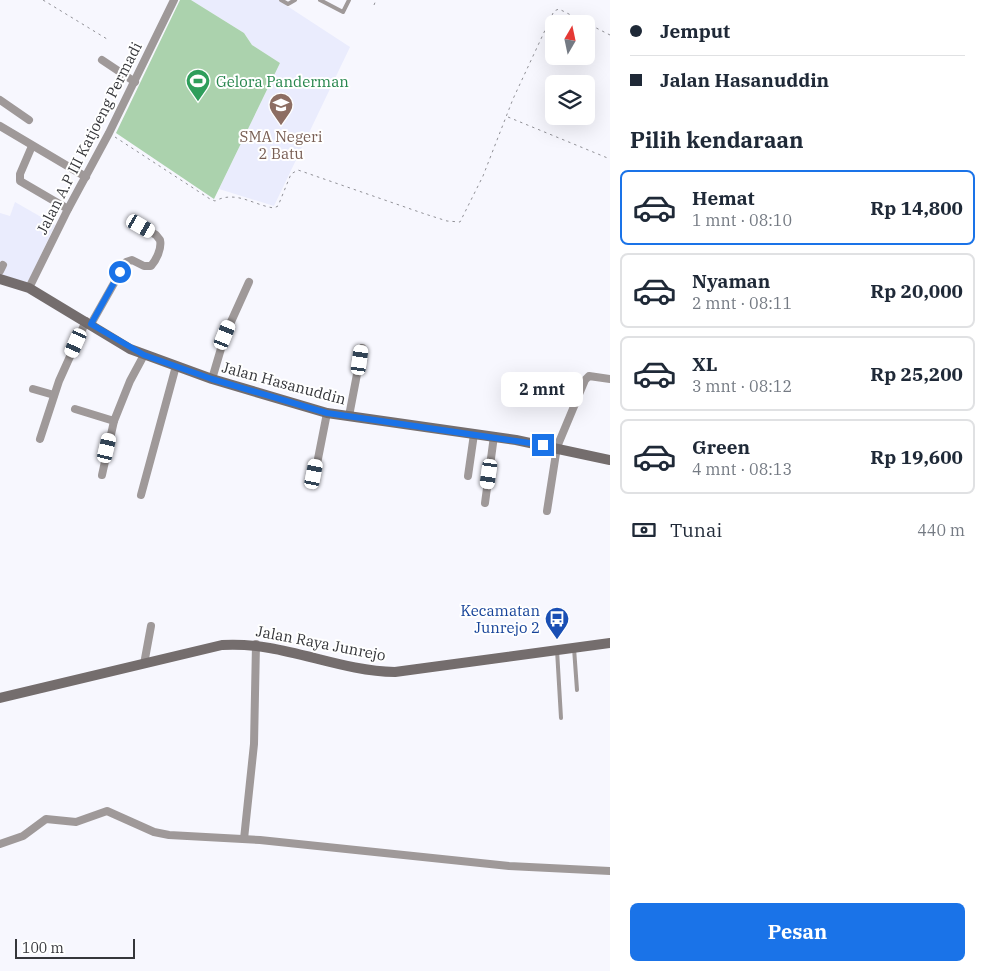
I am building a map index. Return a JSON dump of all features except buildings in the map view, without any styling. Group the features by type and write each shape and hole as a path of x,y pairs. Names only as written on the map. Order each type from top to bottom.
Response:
{"main road":[{"name":"Jalan Hasanuddin","path":"0,279 29,288 144,355 212,379 327,413 494,436 557,447 610,460"},
{"name":"Jalan Raya Junrejo","path":"0,698 222,644 256,644 369,670 395,672 610,643"}],"street":[{"name":"Jalan A.P III Katjoeng Permadi","path":"29,288 135,82 174,0"},
{"path":"102,60 135,82"},
{"path":"0,100 29,120"},
{"path":"0,126 86,177"},
{"path":"32,146 20,174 20,181 68,209"},
{"path":"40,439 54,395 89,323 126,262 132,260 144,266 151,266 154,262 161,244 160,240 156,235 141,226"},
{"path":"212,379 225,335 249,282"},
{"path":"349,416 362,348"},
{"path":"102,475 114,421 130,381 144,355"},
{"path":"141,495 176,366"},
{"path":"548,511 557,447 586,378 610,379"},
{"path":"34,389 54,395"},
{"path":"75,410 114,421"},
{"path":"314,474 327,413"},
{"path":"468,476 474,434"},
{"path":"485,503 494,436"},
{"path":"144,664 151,626"},
{"path":"244,839 254,744 256,644"},
{"path":"0,844 27,834 46,819 76,822 107,811 158,833 244,839 509,866 610,871"}],"lane":[{"path":"281,0 288,4 295,0"},
{"path":"320,0 342,12 349,0"},
{"path":"574,648 577,690"},
{"path":"557,650 560,718"}],"path":[{"path":"43,0 108,39"},
{"path":"374,5 376,0"},
{"path":"109,133 215,201 223,196 234,196 274,208 278,206 291,174 298,170 456,223 460,222 464,217 513,99 556,9 570,14 610,35"},
{"path":"507,116 610,159"}],"shaded area":[{"name":"SMA Negeri 2 Batu","path":"191,0 278,0 350,47 274,206 219,189 280,63 252,45 244,33"},
{"path":"15,202 55,225 28,282 0,274 0,213 10,216"}],"green space":[{"path":"180,0 191,0 244,33 252,45 280,63 214,199 116,133"}],"place":[{"name":"Gelora Panderman","path":"198,102"},
{"name":"SMA Negeri 2 Batu","path":"281,126"},
{"name":"Kecamatan Junrejo 2","path":"557,640"}],"route":[{"path":"120,272 91,324 130,349 144,355 212,379 327,413 543,445"}]}
